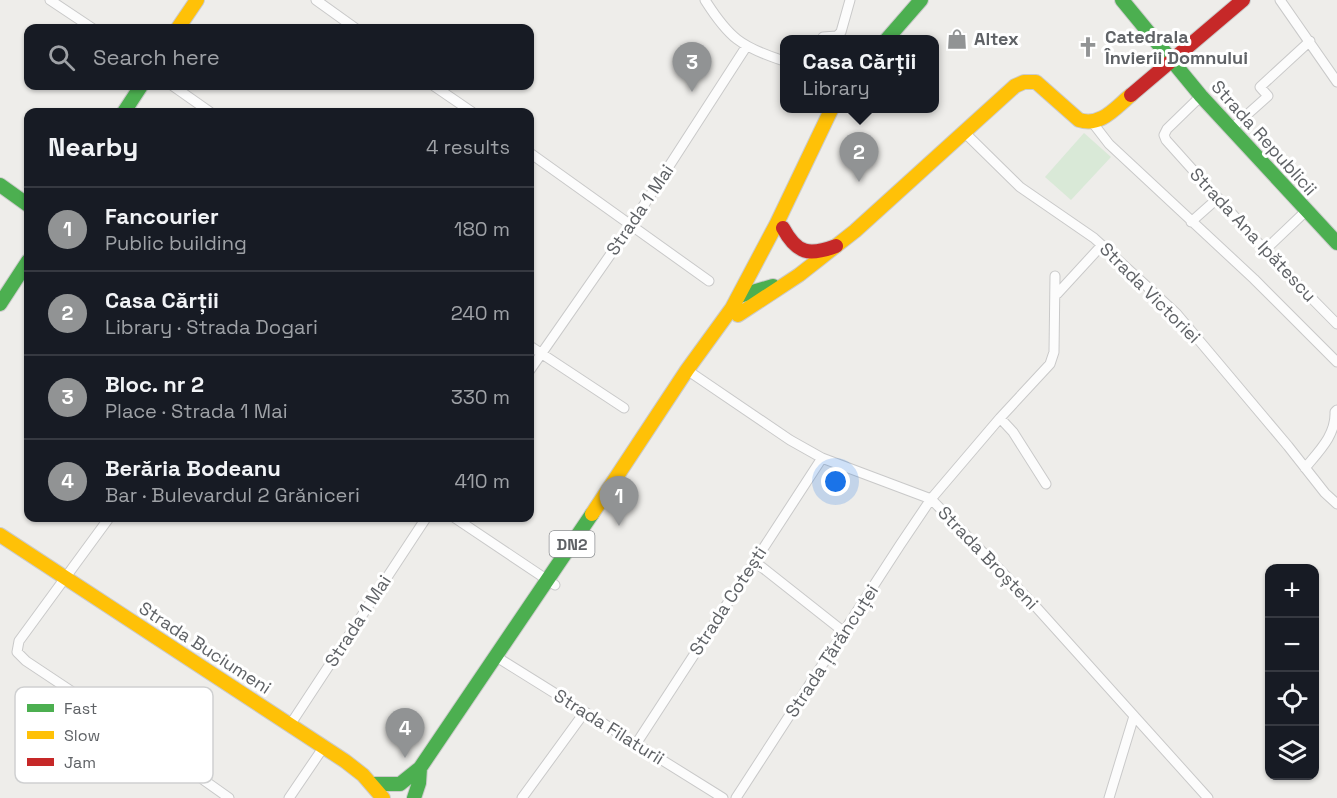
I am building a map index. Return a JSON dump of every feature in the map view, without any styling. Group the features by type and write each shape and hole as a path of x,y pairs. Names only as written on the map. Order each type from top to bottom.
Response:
{"main road":[{"path":"181,24 197,0"},
{"path":"880,35 911,0"},
{"path":"890,35 921,0"},
{"name":"Strada Republicii","path":"1122,0 1201,96 1337,243"},
{"path":"740,303 799,275 836,246 1015,86 1024,82 1036,82 1079,120 1092,122 1106,117 1243,0"},
{"path":"127,108 138,90"},
{"name":"DN2","path":"740,303 830,113"},
{"name":"DN2","path":"414,798 419,783 420,768 551,583 740,303 783,228 839,113"},
{"path":"0,185 24,202"},
{"path":"783,228 789,240 801,251 815,252 836,246"},
{"path":"0,304 24,267"},
{"path":"740,303 787,282"},
{"name":"Strada Buciumeni","path":"0,535 323,747 363,775 383,798"},
{"name":"DN2","path":"419,783 428,773 499,658"},
{"path":"372,784 400,784 420,768"}],"street":[{"path":"51,0 86,24"},
{"path":"316,0 349,24"},
{"path":"705,0 731,36 746,46 780,59"},
{"path":"838,35 841,32 850,0"},
{"path":"1281,0 1337,82"},
{"path":"1231,129 1268,96 1260,87 1311,41"},
{"name":"Strada 1 Mai","path":"534,364 631,225 746,46"},
{"path":"179,90 204,108"},
{"path":"440,90 466,108"},
{"name":"Strada Ana Ipătescu","path":"1201,96 1167,129 1164,135 1170,145 1265,250 1337,324"},
{"path":"1092,122 1103,138 1254,279 1337,362"},
{"name":"Strada Victoriei","path":"964,132 1020,187 1102,244 1176,313 1337,504"},
{"path":"534,156 709,282"},
{"path":"1191,222 1218,198"},
{"path":"1265,250 1306,212"},
{"path":"1057,294 1102,244"},
{"name":"Strada Țărăncuței","path":"736,798 930,502 1000,418 1050,364 1054,352 1057,294 1055,276"},
{"path":"534,349 624,408"},
{"name":"Strada Broșteni","path":"691,373 790,440 822,458 930,502 1037,608 1209,798"},
{"path":"1305,468 1332,432 1337,410"},
{"path":"1000,418 1013,432 1046,484"},
{"name":"Strada Cotești","path":"636,744 822,458"},
{"path":"66,687 20,657 17,652 19,641 106,522"},
{"name":"Strada 1 Mai","path":"290,725 423,522"},
{"path":"461,522 551,583"},
{"path":"754,561 844,633"},
{"name":"Strada Filaturii","path":"499,658 723,798"},
{"path":"522,798 584,713"},
{"path":"1109,798 1134,716"},
{"path":"289,798 323,747"},
{"path":"209,783 229,798"}],"green space":[{"path":"1084,133 1111,157 1071,200 1045,177"}],"traffic: fast":[{"path":"890,35 921,0"},
{"path":"1122,0 1201,96 1337,243"},
{"path":"127,108 138,90"},
{"path":"0,185 24,202"},
{"path":"0,304 24,267"},
{"path":"739,296 773,286"},
{"path":"414,798 419,783 420,768 592,514"},
{"path":"372,784 400,784 420,768"}],"traffic: slow":[{"path":"181,24 197,0"},
{"path":"738,315 799,275 855,231 1015,86 1024,82 1036,82 1079,120 1087,121 1101,119 1131,95"},
{"path":"592,514 687,370 732,308 777,223 830,113"},
{"path":"0,535 345,761 363,775 383,798"}],"traffic: jam":[{"path":"1131,95 1243,0"},
{"path":"783,228 799,248 811,252 836,246"}],"place":[{"name":"Altex","path":"957,39"},
{"name":"Catedrala Învierii Domnului","path":"1088,47"},
{"name":"Bloc. nr 2","path":"692,92"},
{"name":"Casa Cărții","path":"859,182"},
{"name":"Fancourier","path":"619,526"},
{"name":"Berăria Bodeanu","path":"405,758"}]}
